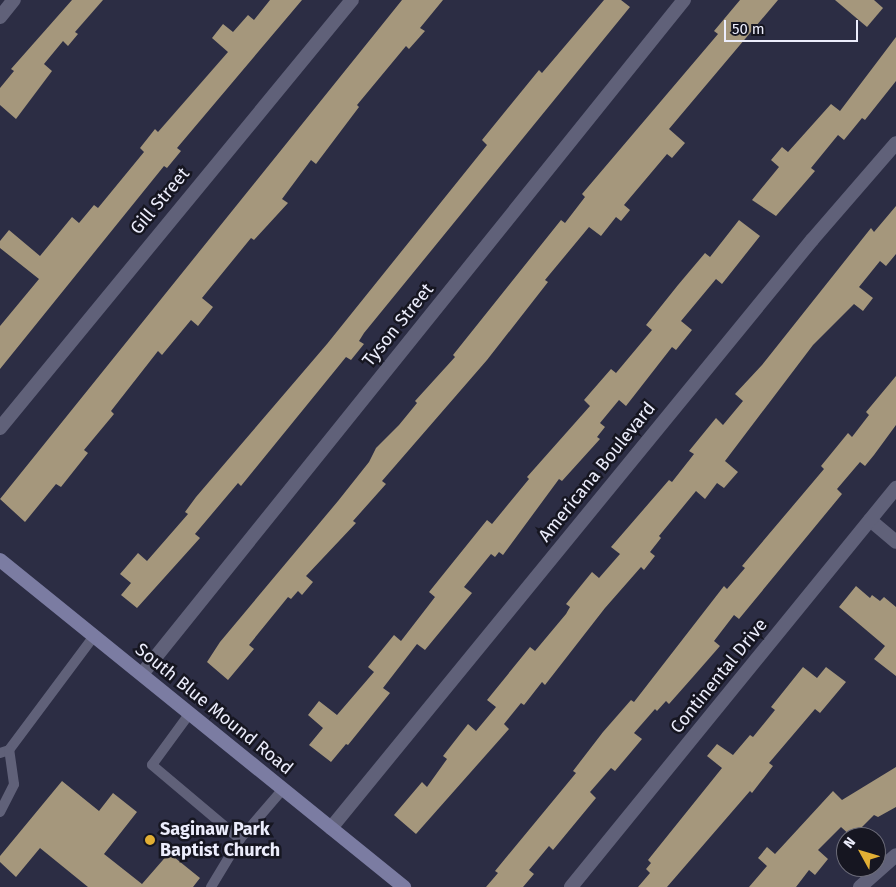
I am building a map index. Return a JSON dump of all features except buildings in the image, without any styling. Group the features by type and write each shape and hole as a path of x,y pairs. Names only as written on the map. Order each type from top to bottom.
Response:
{"main road":[{"name":"South Blue Mound Road","path":"1,564 142,674 404,887"}],"street":[{"path":"0,17 14,0"},
{"name":"Gill Street","path":"0,428 352,0"},
{"name":"Tyson Street","path":"142,674 684,0"},
{"name":"Americana Boulevard","path":"331,828 812,240 896,143"},
{"name":"Continental Drive","path":"571,887 896,488"},
{"path":"870,520 896,542"},
{"path":"860,887 896,854"}],"lane":[{"path":"0,812 14,784 4,752 94,636"},
{"path":"190,713 152,765 240,839"},
{"path":"211,887 240,839 283,789"}],"place":[{"name":"Saginaw Park Baptist Church","path":"150,840"}]}
